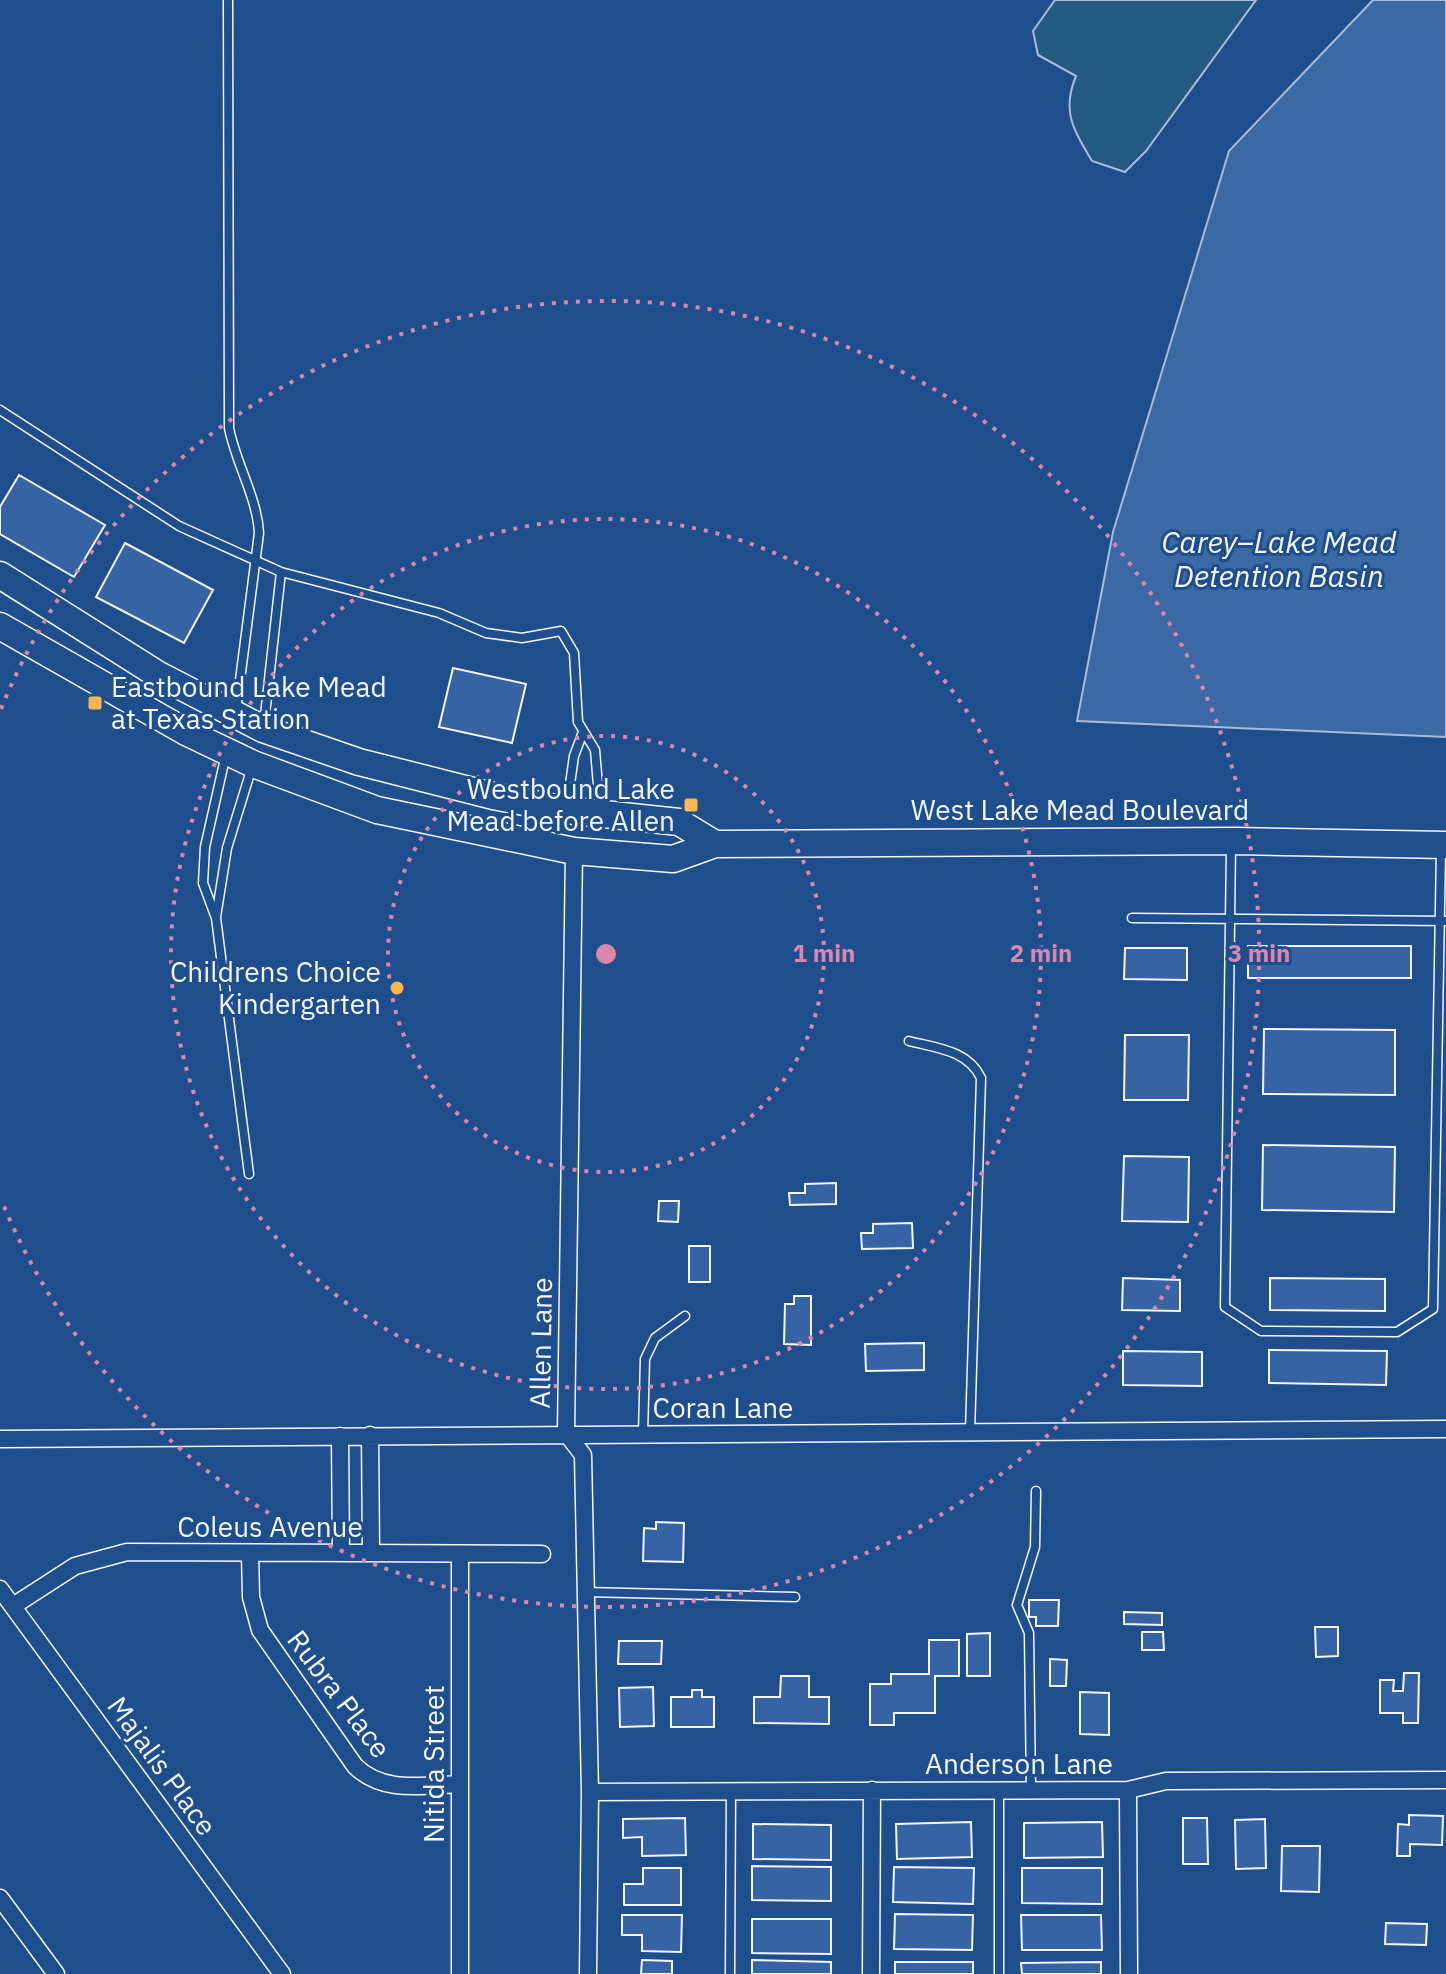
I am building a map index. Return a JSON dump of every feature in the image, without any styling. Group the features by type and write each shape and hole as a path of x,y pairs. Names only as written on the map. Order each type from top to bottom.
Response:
{"main road":[{"path":"0,575 157,674 263,729 430,782 566,810 679,822 715,844"},
{"name":"West Lake Mead Boulevard","path":"0,626 253,764 377,810 574,851 673,859 715,844 1231,841 1444,845"},
{"path":"227,752 236,716"},
{"path":"253,764 263,729"}],"street":[{"name":"Allen Lane","path":"574,851 566,1433 583,1455 590,1792 588,1974"},
{"name":"Coran Lane","path":"0,1439 1446,1429"},
{"path":"370,1435 371,1553"},
{"path":"340,1436 341,1553"},
{"name":"Rubra Place","path":"250,1553 251,1597 260,1630 355,1766 372,1781 389,1785 460,1784"},
{"name":"Nitida Street","path":"460,1554 460,1974"},
{"name":"Coleus Avenue","path":"13,1606 75,1566 110,1555 542,1554"},
{"name":"Majalis Place","path":"0,1589 282,1974"},
{"name":"Anderson Lane","path":"590,1792 1128,1790 1166,1781 1446,1780"},
{"path":"871,1974 872,1790"},
{"path":"1128,1790 1129,1974"},
{"path":"0,1898 56,1974"}],"lane":[{"path":"228,0 229,428 234,455 258,516 256,560 236,716"},
{"path":"0,410 179,526 281,572 439,613 486,633 522,638 561,631 574,653 578,722 595,750 600,815"},
{"path":"263,729 281,572"},
{"path":"566,810 574,756 583,732"},
{"path":"227,752 205,847 203,883 216,918 249,1174"},
{"path":"216,918 227,848 253,764"},
{"path":"1231,841 1225,1307 1261,1331 1397,1332 1433,1309 1444,845"},
{"path":"1132,918 1443,921"},
{"path":"909,1041 960,1055 975,1065 981,1078 970,1432"},
{"path":"643,1434 645,1359 655,1338 685,1316"},
{"path":"1031,1790 1029,1633 1017,1605 1035,1547 1036,1491"},
{"path":"584,1592 795,1597"},
{"path":"999,1790 999,1974"},
{"path":"730,1974 731,1791"}],"shaded area":[{"path":"1055,0 1256,0 1146,151 1125,172 1092,161 1075,130 1070,111 1076,76 1038,55 1033,31"}],"water":[{"name":"Carey–Lake Mead Detention Basin","path":"1373,0 1446,0 1446,737 1077,721 1113,532 1229,151"}],"building":[{"path":"19,475 105,525 74,577 0,534 0,507"},
{"path":"125,543 213,590 184,643 96,597"},
{"path":"453,668 526,684 512,743 439,727"},
{"path":"1248,946 1411,946 1411,978 1248,978"},
{"path":"1125,948 1187,948 1187,980 1124,979"},
{"path":"1264,1029 1395,1030 1395,1095 1263,1094"},
{"path":"1125,1035 1189,1035 1188,1100 1124,1100"},
{"path":"1263,1145 1395,1147 1394,1212 1262,1210"},
{"path":"1124,1156 1189,1157 1188,1222 1122,1221"},
{"path":"836,1183 836,1204 790,1205 789,1193 805,1193 805,1184"},
{"path":"659,1201 679,1201 678,1222 658,1221"},
{"path":"912,1223 913,1248 862,1249 861,1233 873,1233 873,1224"},
{"path":"689,1246 710,1246 710,1282 689,1282"},
{"path":"1123,1278 1180,1280 1180,1311 1122,1310"},
{"path":"1270,1278 1385,1279 1385,1311 1270,1310"},
{"path":"794,1296 811,1296 811,1345 784,1344 785,1304 794,1304"},
{"path":"924,1343 924,1370 866,1371 865,1344"},
{"path":"1269,1350 1387,1351 1386,1385 1269,1383"},
{"path":"1123,1351 1202,1352 1202,1386 1123,1385"},
{"path":"656,1522 684,1523 683,1562 643,1561 644,1528 656,1529"},
{"path":"1029,1600 1059,1600 1058,1626 1036,1626 1036,1617 1029,1617"},
{"path":"1124,1612 1162,1613 1162,1625 1124,1624"},
{"path":"1315,1627 1338,1627 1338,1656 1316,1657"},
{"path":"1142,1632 1163,1632 1164,1650 1142,1650"},
{"path":"990,1633 990,1676 967,1676 967,1634"},
{"path":"929,1640 959,1640 959,1676 935,1676 935,1713 894,1713 894,1725 870,1725 870,1684 891,1684 891,1674 929,1674"},
{"path":"619,1641 662,1641 661,1664 618,1664"},
{"path":"1050,1659 1067,1660 1066,1686 1050,1686"},
{"path":"1404,1673 1419,1673 1418,1723 1403,1723 1403,1713 1380,1713 1380,1680 1394,1680 1393,1691 1403,1691"},
{"path":"781,1676 809,1676 809,1697 829,1697 829,1724 754,1723 754,1697 780,1697"},
{"path":"653,1687 654,1726 620,1727 619,1688"},
{"path":"692,1690 702,1690 702,1697 714,1697 714,1727 671,1727 671,1697 692,1697"},
{"path":"1080,1692 1109,1693 1109,1735 1080,1734"},
{"path":"1409,1815 1443,1816 1442,1845 1410,1844 1410,1856 1397,1856 1398,1824 1409,1825"},
{"path":"685,1818 686,1855 642,1856 642,1837 623,1838 623,1819"},
{"path":"1183,1818 1207,1818 1208,1864 1183,1864"},
{"path":"1265,1819 1266,1868 1236,1869 1235,1820"},
{"path":"971,1822 972,1857 897,1859 896,1824"},
{"path":"1102,1822 1103,1857 1024,1858 1024,1823"},
{"path":"753,1824 831,1825 831,1860 753,1859"},
{"path":"1282,1846 1320,1846 1319,1892 1281,1891"},
{"path":"752,1866 831,1867 831,1901 752,1900"},
{"path":"894,1867 974,1868 973,1904 893,1902"},
{"path":"643,1868 681,1868 681,1905 624,1905 624,1884 643,1884"},
{"path":"1022,1868 1102,1868 1102,1904 1022,1903"},
{"path":"895,1914 973,1915 972,1950 894,1949"},
{"path":"622,1915 682,1915 681,1952 642,1951 642,1935 622,1935"},
{"path":"1021,1915 1101,1915 1102,1950 1022,1950"},
{"path":"752,1919 831,1919 831,1954 752,1953"},
{"path":"1386,1923 1427,1924 1426,1945 1385,1944"},
{"path":"642,1960 672,1961 672,1974 641,1974"},
{"path":"752,1960 831,1962 831,1974 752,1974"},
{"path":"895,1962 973,1962 973,1974 895,1974"},
{"path":"1101,1962 1101,1974 1022,1974 1021,1963"}],"place":[{"name":"Eastbound Lake Mead at Texas Station","path":"95,703"},
{"name":"Westbound Lake Mead before Allen","path":"691,805"},
{"name":"Childrens Choice Kindergarten","path":"397,988"}]}
